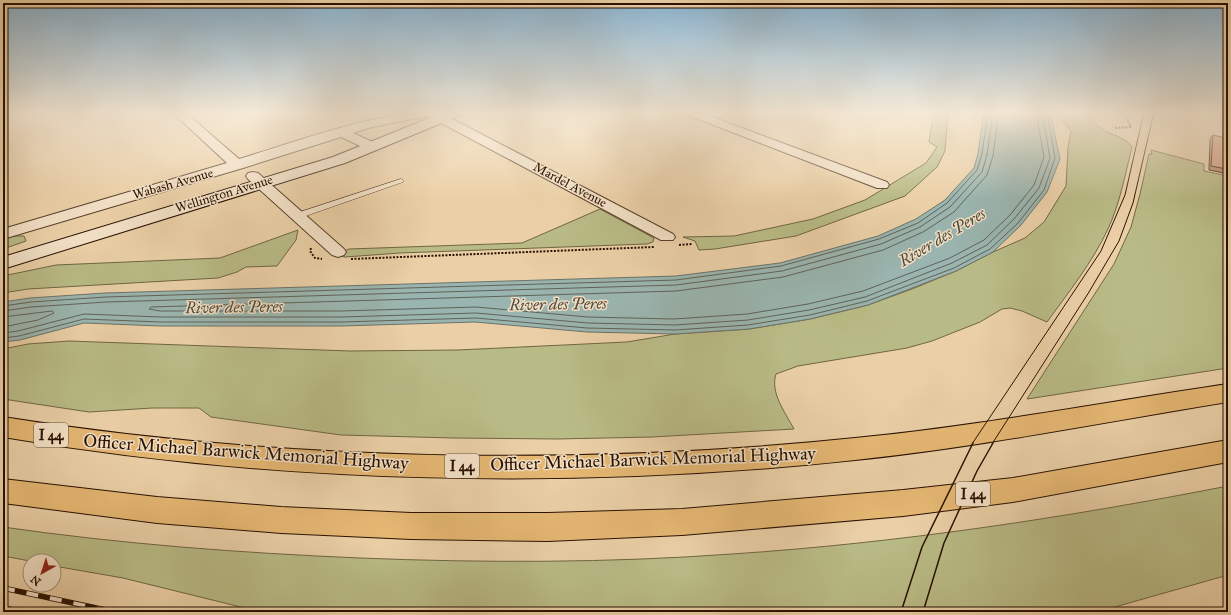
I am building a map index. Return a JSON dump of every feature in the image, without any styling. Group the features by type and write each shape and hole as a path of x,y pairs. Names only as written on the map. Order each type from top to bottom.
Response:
{"highway":[{"name":"Officer Michael Barwick Memorial Highway","path":"3,427 99,442 289,459 411,465 535,466 626,463 825,452 1016,427 1228,393"},
{"name":"I 44","path":"3,492 158,510 281,520 411,526 548,527 682,522 903,503 1013,490 1228,451"}],"main road":[{"name":"Wellington Avenue","path":"3,263 256,180 313,157 374,141"},
{"name":"Wellington Avenue","path":"3,253 256,180"}],"street":[{"path":"210,141 238,165"},
{"name":"Wabash Avenue","path":"3,234 318,141"},
{"path":"359,141 366,144"},
{"name":"Mardel Avenue","path":"489,141 673,241"},
{"path":"765,141 882,185"},
{"path":"256,180 344,256"}],"lane":[{"path":"297,216 401,181"}],"path":[{"path":"321,237 313,245 310,251 315,258 324,259"},
{"path":"673,241 693,244"},
{"path":"344,256 656,247"}],"green space":[{"path":"929,141 946,141 945,151 937,167 905,196 796,236 715,249 699,250 695,241 683,237 734,236 813,219 865,200 926,163 937,147"},
{"path":"1069,141 1125,141 1132,147 1119,199 1102,242 1087,266 1047,322 1022,311 1010,308 1002,309 980,322 932,341 907,348 798,366 776,374 775,388 779,402 794,429 652,437 557,439 341,435 211,417 199,408 152,408 89,412 3,399 3,349 28,344 69,341 350,351 458,350 627,342 675,334 749,329 810,319 868,305 912,289 956,271 1025,238 1044,222 1066,186"},
{"path":"1151,150 1204,164 1204,171 1228,176 1228,368 1027,399 1114,264 1131,227 1149,154 1152,154"},
{"path":"600,209 654,238 653,242 647,244 400,253 345,257 334,255 349,249 522,243"},
{"path":"298,230 296,240 277,266 246,267 237,272 218,278 28,289 3,293 3,276 56,265 220,258"},
{"path":"24,236 26,241 3,249 3,238"},
{"path":"1228,486 1228,575 1097,612 261,612 123,578 62,567 62,553 22,553 22,560 3,556 3,527 181,547 360,558 453,561 592,561 686,557 794,549 919,536 1043,519"}],"water":[{"name":"River des Peres","path":"980,141 1056,141 1060,159 1047,192 1021,225 993,252 956,271 868,305 810,319 749,329 675,334 587,332 475,322 341,326 160,326 84,323 20,340 3,342 3,302 30,298 105,293 676,276 780,263 878,236 916,219 945,200 974,168"}],"building":[{"path":"1213,141 1226,141 1226,169 1211,166"}],"tram line":[{"path":"972,444 1101,251 1125,195 1137,141"},
{"path":"992,444 1089,292 1119,241 1133,203 1147,141"},
{"path":"901,612 922,547 973,443"},
{"path":"923,612 944,543 977,471 993,443"}],"railway":[{"path":"3,588 115,612"},
{"path":"3,607 19,612"}]}
